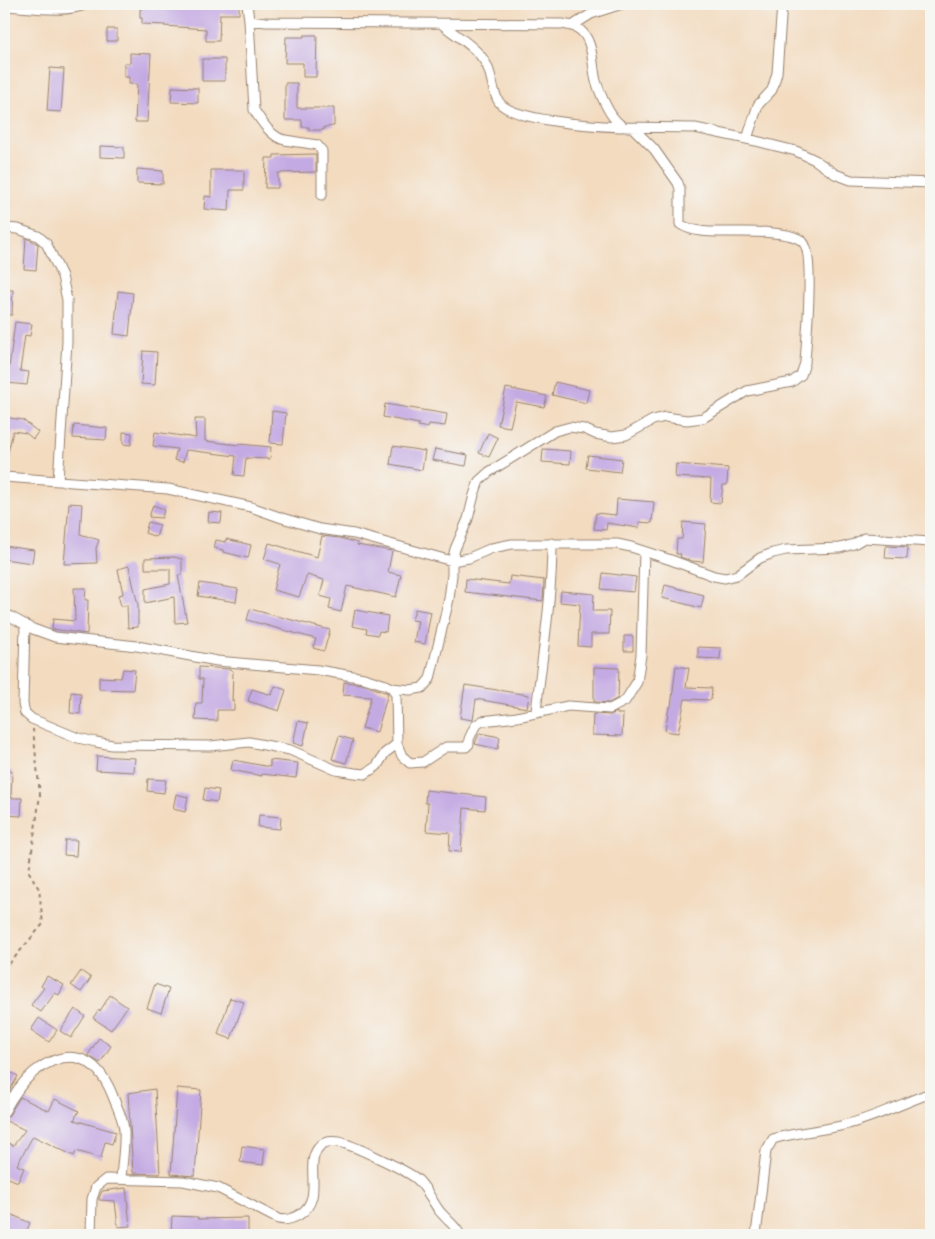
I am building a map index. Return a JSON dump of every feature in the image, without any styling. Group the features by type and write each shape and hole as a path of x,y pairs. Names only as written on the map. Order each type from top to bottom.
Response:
{"street":[{"path":"4,6 68,8 87,4"},
{"path":"247,4 254,110 272,133 283,140 317,145 322,151 322,195"},
{"path":"572,26 591,14 622,4"},
{"path":"747,139 758,105 772,90 777,73 782,4"},
{"path":"4,613 55,637 137,646 217,661 318,670 364,678 392,688 410,690 422,688 430,679 452,586 452,561 468,519 479,480 555,431 570,427 612,437 626,435 653,420 665,417 687,420 703,418 747,391 792,382 802,375 805,363 809,270 808,248 804,242 796,237 780,234 709,232 684,227 680,224 680,189 678,183 654,149 629,127 617,123 608,110 596,82 592,54 581,30 562,24 266,22 249,20"},
{"path":"442,24 486,62 493,88 500,103 512,112 533,117 598,126 695,128 796,151 815,160 835,174 851,180 931,183"},
{"path":"4,228 38,236 46,243 62,276 67,300 67,342 58,481"},
{"path":"4,477 168,489 251,507 311,526 354,534 452,561 469,558 492,548 512,544 618,544 725,578 737,575 760,558 786,550 840,548 854,544 864,538 931,542"},
{"path":"536,712 551,588 552,543"},
{"path":"392,688 396,695 397,744 402,756 410,763 423,762 446,747 466,747 476,726 482,722 568,706 610,709 626,701 637,682 641,655 644,552"},
{"path":"25,624 23,704 26,713 32,719 78,738 112,745 210,746 249,742 290,750 336,770 365,774 377,766 386,753 397,744"},
{"path":"4,1112 10,1100 32,1073 50,1062 76,1057 94,1065 106,1079 121,1115 124,1130 120,1179"},
{"path":"756,1235 766,1151 772,1139 844,1126 931,1093"},
{"path":"91,1235 92,1199 96,1186 106,1179 183,1181 218,1188 278,1219 294,1218 306,1210 311,1202 313,1192 313,1158 322,1144 330,1141 340,1142 360,1150 417,1179 430,1193 437,1208 460,1235"}],"path":[{"path":"4,970 43,924 39,889 29,872 40,795 37,750 32,719"}],"building":[{"path":"143,4 239,4 239,14 220,14 219,41 206,41 206,29 142,24 140,9 143,9"},
{"path":"107,29 117,29 117,41 107,41"},
{"path":"304,35 317,35 316,77 303,77 303,63 285,63 286,37 304,37"},
{"path":"130,53 151,54 147,122 135,122 137,84 129,84 129,77 124,77 124,63 130,63"},
{"path":"202,59 225,59 225,81 202,81"},
{"path":"50,68 64,69 61,112 47,111"},
{"path":"285,83 297,83 297,108 334,108 334,126 324,127 324,130 309,130 309,127 302,127 302,120 285,120"},
{"path":"172,87 198,88 198,103 171,102"},
{"path":"100,146 124,147 124,158 100,157"},
{"path":"316,154 316,172 278,173 278,188 265,188 266,158 274,158 274,155"},
{"path":"137,169 163,171 163,184 137,183"},
{"path":"211,170 244,170 244,190 230,190 229,211 204,209 205,196 211,197"},
{"path":"26,238 38,244 36,270 24,269"},
{"path":"4,290 13,290 12,315 4,315"},
{"path":"118,291 133,293 129,336 114,334"},
{"path":"15,322 32,324 30,336 25,335 20,371 29,372 27,385 7,383"},
{"path":"143,351 157,352 155,385 141,384"},
{"path":"555,382 589,390 586,403 552,395"},
{"path":"506,388 547,396 544,407 516,402 510,427 498,425"},
{"path":"385,404 447,414 445,426 429,424 428,428 418,426 419,424 383,417"},
{"path":"272,411 286,413 283,444 270,443"},
{"path":"4,417 23,420 38,432 33,439 26,433 13,431 7,457 4,456"},
{"path":"195,419 205,419 205,441 271,447 270,459 246,458 244,476 234,475 236,456 186,450 183,462 174,460 177,449 153,446 155,432 196,438"},
{"path":"74,425 107,428 106,440 73,438"},
{"path":"123,432 132,433 131,445 123,444"},
{"path":"488,433 498,438 489,457 479,453"},
{"path":"393,446 425,451 422,470 390,464"},
{"path":"435,449 468,455 466,466 432,460"},
{"path":"543,449 571,451 570,464 542,462"},
{"path":"588,455 622,459 620,472 586,468"},
{"path":"676,464 728,468 727,485 723,485 721,503 710,502 711,479 675,477"},
{"path":"617,499 654,502 652,523 639,522 639,528 607,523 606,530 594,529 596,513 616,515"},
{"path":"69,503 82,504 80,534 99,540 96,548 97,563 64,564"},
{"path":"153,505 164,509 162,518 149,517"},
{"path":"209,512 222,513 221,523 208,522"},
{"path":"148,522 160,525 156,537 145,533"},
{"path":"683,522 706,524 703,562 692,561 680,557 681,554 676,554 677,539 682,539"},
{"path":"322,536 340,538 358,543 357,545 392,551 388,572 401,575 396,597 347,586 341,612 329,609 331,599 320,596 324,580 307,575 299,597 273,590 280,564 264,559 269,543 317,557"},
{"path":"226,539 251,545 248,558 214,548 216,540 225,542"},
{"path":"4,546 34,550 32,563 4,559"},
{"path":"886,546 908,547 907,559 885,558"},
{"path":"174,557 182,559 182,575 178,575 187,622 175,623 174,597 145,603 145,589 170,584 170,569 145,569 145,558"},
{"path":"129,566 138,605 138,627 128,628 127,605 121,606 118,595 123,594 118,569"},
{"path":"603,573 636,577 634,592 601,589"},
{"path":"510,576 544,580 543,601 465,592 466,579 509,584"},
{"path":"200,583 238,589 236,602 198,596"},
{"path":"665,585 704,595 701,608 662,598"},
{"path":"74,588 86,588 85,600 88,600 87,634 52,629 53,619 75,621"},
{"path":"561,591 594,594 593,611 610,611 609,634 591,634 591,647 578,646 580,604 560,602"},
{"path":"250,609 330,630 324,651 313,648 316,639 247,620"},
{"path":"415,609 431,612 425,644 414,642 418,621 412,620"},
{"path":"355,610 388,616 386,632 379,631 378,635 366,633 367,629 352,626"},
{"path":"624,636 633,636 633,651 624,651"},
{"path":"698,647 721,648 720,659 698,658"},
{"path":"676,666 689,668 686,687 712,688 711,700 685,699 678,733 665,731 669,707 671,707"},
{"path":"199,667 230,669 233,671 232,701 234,701 234,710 217,710 217,721 195,720 196,703 202,703 203,679 199,679"},
{"path":"594,667 619,668 618,698 609,703 594,702"},
{"path":"123,669 135,670 133,690 99,689 99,677 121,678"},
{"path":"344,682 362,684 388,693 377,732 362,728 371,697 343,695"},
{"path":"465,685 529,695 527,708 476,699 473,720 460,718"},
{"path":"275,686 286,690 279,711 248,701 252,689 272,695"},
{"path":"71,692 81,693 80,714 70,713"},
{"path":"617,712 617,714 623,714 622,736 592,735 593,714 610,715"},
{"path":"298,721 308,723 303,746 293,743"},
{"path":"479,733 500,737 498,749 475,744"},
{"path":"339,736 353,740 346,763 332,759"},
{"path":"97,756 135,758 134,772 96,770"},
{"path":"233,760 270,767 270,760 298,763 296,778 262,774 262,776 231,770"},
{"path":"4,770 12,771 11,798 22,798 21,816 4,815"},
{"path":"148,779 166,780 164,793 147,791"},
{"path":"205,788 219,790 217,802 203,800"},
{"path":"426,790 486,797 485,810 464,808 461,852 449,851 450,833 426,831 428,803 425,803"},
{"path":"176,794 188,797 185,812 173,809"},
{"path":"259,815 281,817 280,829 258,827"},
{"path":"65,840 77,840 76,856 64,855"},
{"path":"81,971 91,978 81,992 71,985"},
{"path":"47,976 64,985 59,995 55,993 41,1012 31,1005 44,988 41,986"},
{"path":"155,984 169,989 161,1013 147,1008"},
{"path":"110,995 127,1007 111,1030 93,1018"},
{"path":"230,998 244,1002 231,1039 218,1034"},
{"path":"75,1009 85,1016 71,1038 60,1031"},
{"path":"39,1018 57,1030 49,1042 31,1030"},
{"path":"99,1038 111,1046 100,1063 88,1055"},
{"path":"4,1069 18,1076 4,1100"},
{"path":"177,1088 201,1090 195,1176 171,1174"},
{"path":"155,1089 160,1174 133,1173 128,1093"},
{"path":"20,1097 49,1111 55,1099 79,1111 74,1120 116,1132 112,1144 105,1142 101,1158 76,1151 74,1156 33,1136 17,1165 24,1168 18,1182 4,1176 4,1140 13,1146 25,1130 4,1120"},
{"path":"242,1146 265,1149 263,1165 240,1162"},
{"path":"126,1188 130,1226 118,1227 115,1201 99,1200 99,1198 102,1191"},
{"path":"4,1211 30,1223 25,1235 4,1235"},
{"path":"172,1216 198,1217 198,1219 248,1218 248,1235 171,1235"}]}
